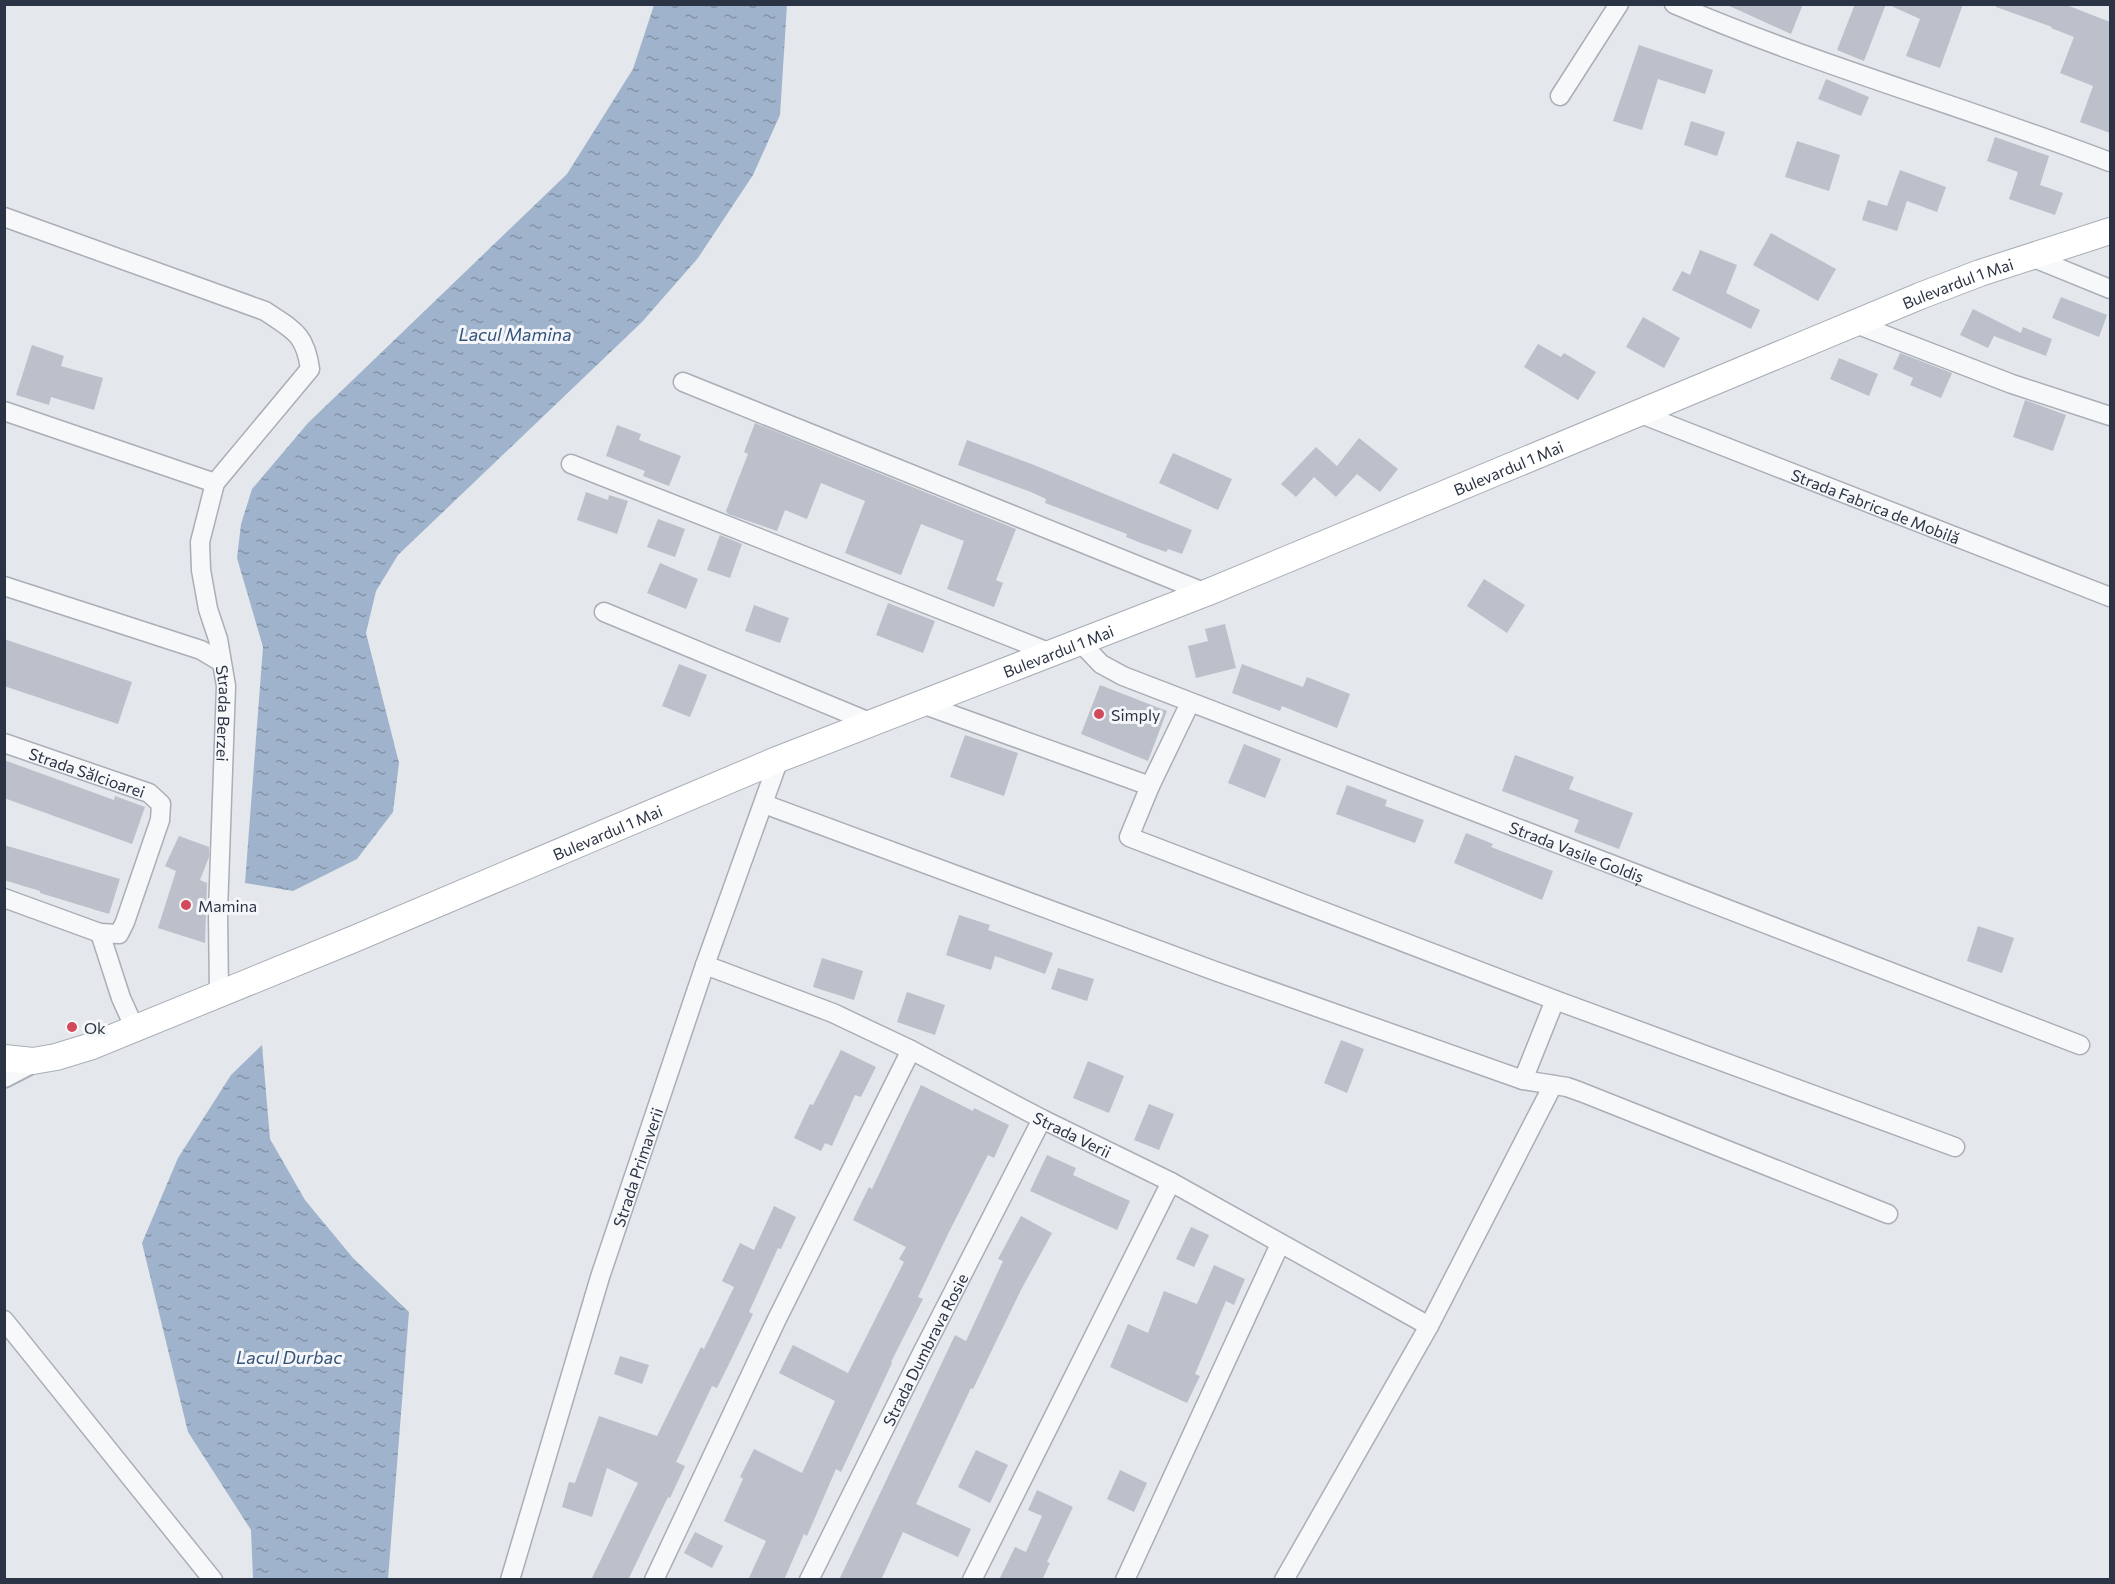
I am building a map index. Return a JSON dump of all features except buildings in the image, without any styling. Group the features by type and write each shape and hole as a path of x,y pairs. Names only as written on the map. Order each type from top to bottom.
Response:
{"main road":[{"name":"Bulevardul 1 Mai","path":"4,1058 33,1061 56,1057 135,1029 779,759 1206,593 1980,273 2110,231"}],"street":[{"path":"1560,96 1619,4"},
{"path":"1674,4 1815,59 2110,162"},
{"path":"4,218 266,310 298,334 308,352 310,369 215,483 205,518 200,542 201,570 208,609 218,639 221,662"},
{"path":"2029,256 2110,289"},
{"path":"1856,324 2012,384 2110,416"},
{"path":"683,382 1206,593"},
{"path":"4,411 215,483"},
{"name":"Strada Fabrica de Mobilă","path":"1641,414 2110,597"},
{"path":"571,464 1051,653"},
{"name":"Strada Berzei","path":"4,586 201,650 221,662 226,686 218,911 219,994"},
{"path":"604,612 872,723"},
{"name":"Strada Vasile Goldiș","path":"1080,642 1101,664 1123,676 2080,1045"},
{"path":"1190,703 1150,786 1129,837 1555,1000 1955,1147"},
{"path":"922,704 1150,786"},
{"name":"Strada Sălcioarei","path":"4,743 149,793 161,804 160,820 125,922 119,934 100,933"},
{"name":"Strada Primaverii","path":"510,1580 600,1277 705,965 779,759"},
{"path":"764,804 1215,971 1523,1080 1581,1092 1888,1214"},
{"path":"4,898 100,933 121,998 135,1029"},
{"name":"Strada Verii","path":"705,965 833,1013 911,1050 1042,1119 1171,1182 1429,1326"},
{"path":"1523,1080 1555,1000"},
{"path":"654,1580 776,1321 911,1050"},
{"path":"4,1076 33,1061"},
{"path":"1284,1580 1429,1326 1553,1085"},
{"name":"Strada Dumbrava Rosie","path":"809,1580 1042,1119"},
{"path":"972,1580 1171,1182"},
{"path":"1125,1580 1280,1244"},
{"path":"4,1320 213,1580"}],"water":[{"name":"Lacul Mamina","path":"654,5 787,5 780,115 753,175 698,258 642,322 398,555 376,591 366,633 399,763 393,812 357,859 293,891 245,883 263,647 237,558 241,524 252,489 308,423 567,174 633,69"},
{"name":"Lacul Durbac","path":"262,1045 270,1139 305,1200 353,1258 409,1312 388,1579 253,1579 251,1530 188,1432 142,1243 178,1158 231,1075"}],"place":[{"name":"Simply","path":"1099,714"},
{"name":"Mamina","path":"186,905"},
{"name":"Ok","path":"72,1027"}]}
